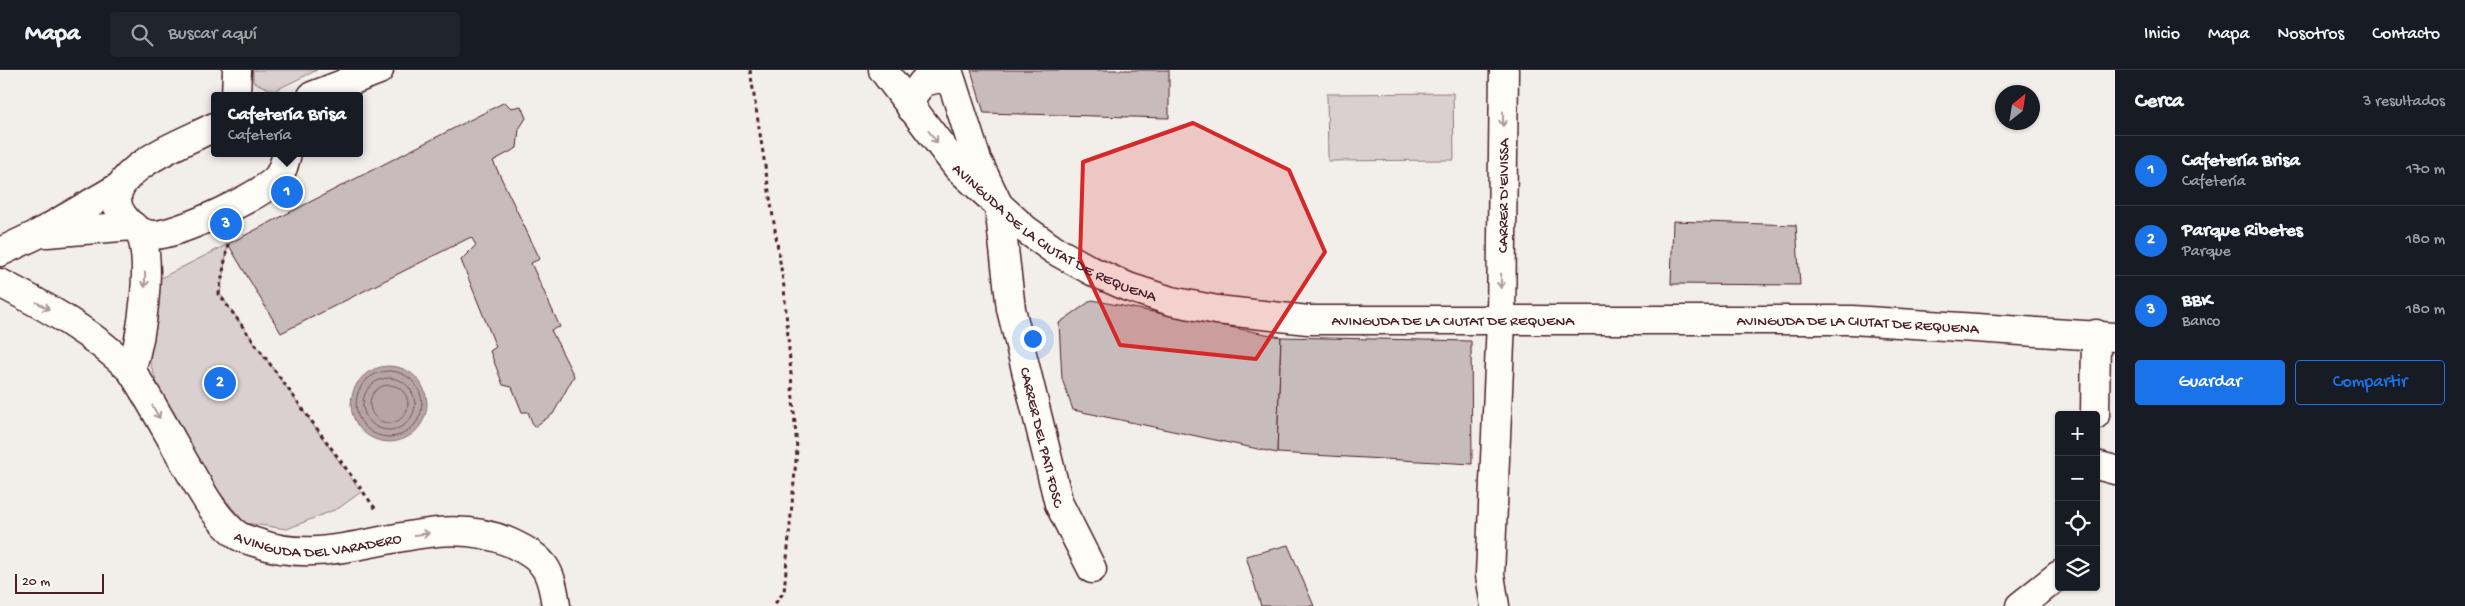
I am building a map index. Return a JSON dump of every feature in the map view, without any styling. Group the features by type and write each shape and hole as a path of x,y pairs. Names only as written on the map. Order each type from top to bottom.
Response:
{"street":[{"path":"236,92 237,70"},
{"path":"322,92 379,70"},
{"path":"353,92 383,70"},
{"name":"AVINGUDA DE LA CIUTAT DE REQUENA","path":"882,70 958,168 1025,229 1062,254 1128,287 1171,301 1217,310 1308,320 1852,320 2106,335"},
{"name":"CARRER D'EIVISSA","path":"1495,606 1490,575 1501,321 1504,70"},
{"path":"911,108 913,96 923,82 950,77"},
{"name":"CARRER DEL PATI FOSC","path":"950,77 977,160 999,206 1011,308 1059,504 1092,569"},
{"path":"0,252 38,234 119,187 134,169 211,129"},
{"path":"38,234 136,229 152,235 171,233 221,211 277,178 286,157"},
{"path":"119,187 118,206 122,216 136,229 145,245 145,290 137,352 131,370"},
{"name":"AVINGUDA DEL VARADERO","path":"0,283 77,327 112,352 131,370 211,508 238,536 270,548 295,551 327,551 396,537 450,530 473,531 498,538 534,554 546,569 553,583 556,606"},
{"path":"2096,411 2106,335"},
{"path":"2100,466 2115,470"},
{"path":"2020,606 2055,578"}],"path":[{"path":"750,70 784,287 797,449 784,592 774,606"},
{"path":"228,244 220,294 396,537"}],"highlighted area":[{"path":"1193,123 1289,170 1325,252 1256,359 1120,345 1080,259 1083,162"}],"shaded area":[{"path":"253,70 317,70 274,91 253,82"},
{"path":"1453,93 1454,160 1328,161 1327,94"},
{"path":"228,244 220,294 361,492 339,508 287,529 245,523 199,468 164,403 150,363 153,282"}],"water":[{"path":"389,366 403,369 416,377 424,390 427,404 424,418 416,431 403,439 389,442 375,439 362,431 354,418 351,404 354,390 362,377 375,369"}],"building":[{"path":"971,70 1169,70 1169,118 984,113"},
{"path":"505,102 511,108 521,106 526,118 519,129 517,148 493,161 540,259 531,263 560,327 551,330 574,376 553,414 534,427 528,412 522,412 512,387 503,385 490,351 496,347 461,260 476,245 471,237 281,333 228,244"},
{"path":"1673,221 1796,225 1800,285 1671,284"},
{"path":"1092,300 1281,337 1277,453 1073,410 1062,379 1059,323"},
{"path":"1281,337 1471,341 1472,464 1277,453"},
{"path":"1288,545 1314,606 1261,606 1246,556"}],"place":[{"name":"Cafetería Brisa","path":"287,192"},
{"name":"BBK","path":"226,224"},
{"name":"Parque Ribetes","path":"220,383"}]}
